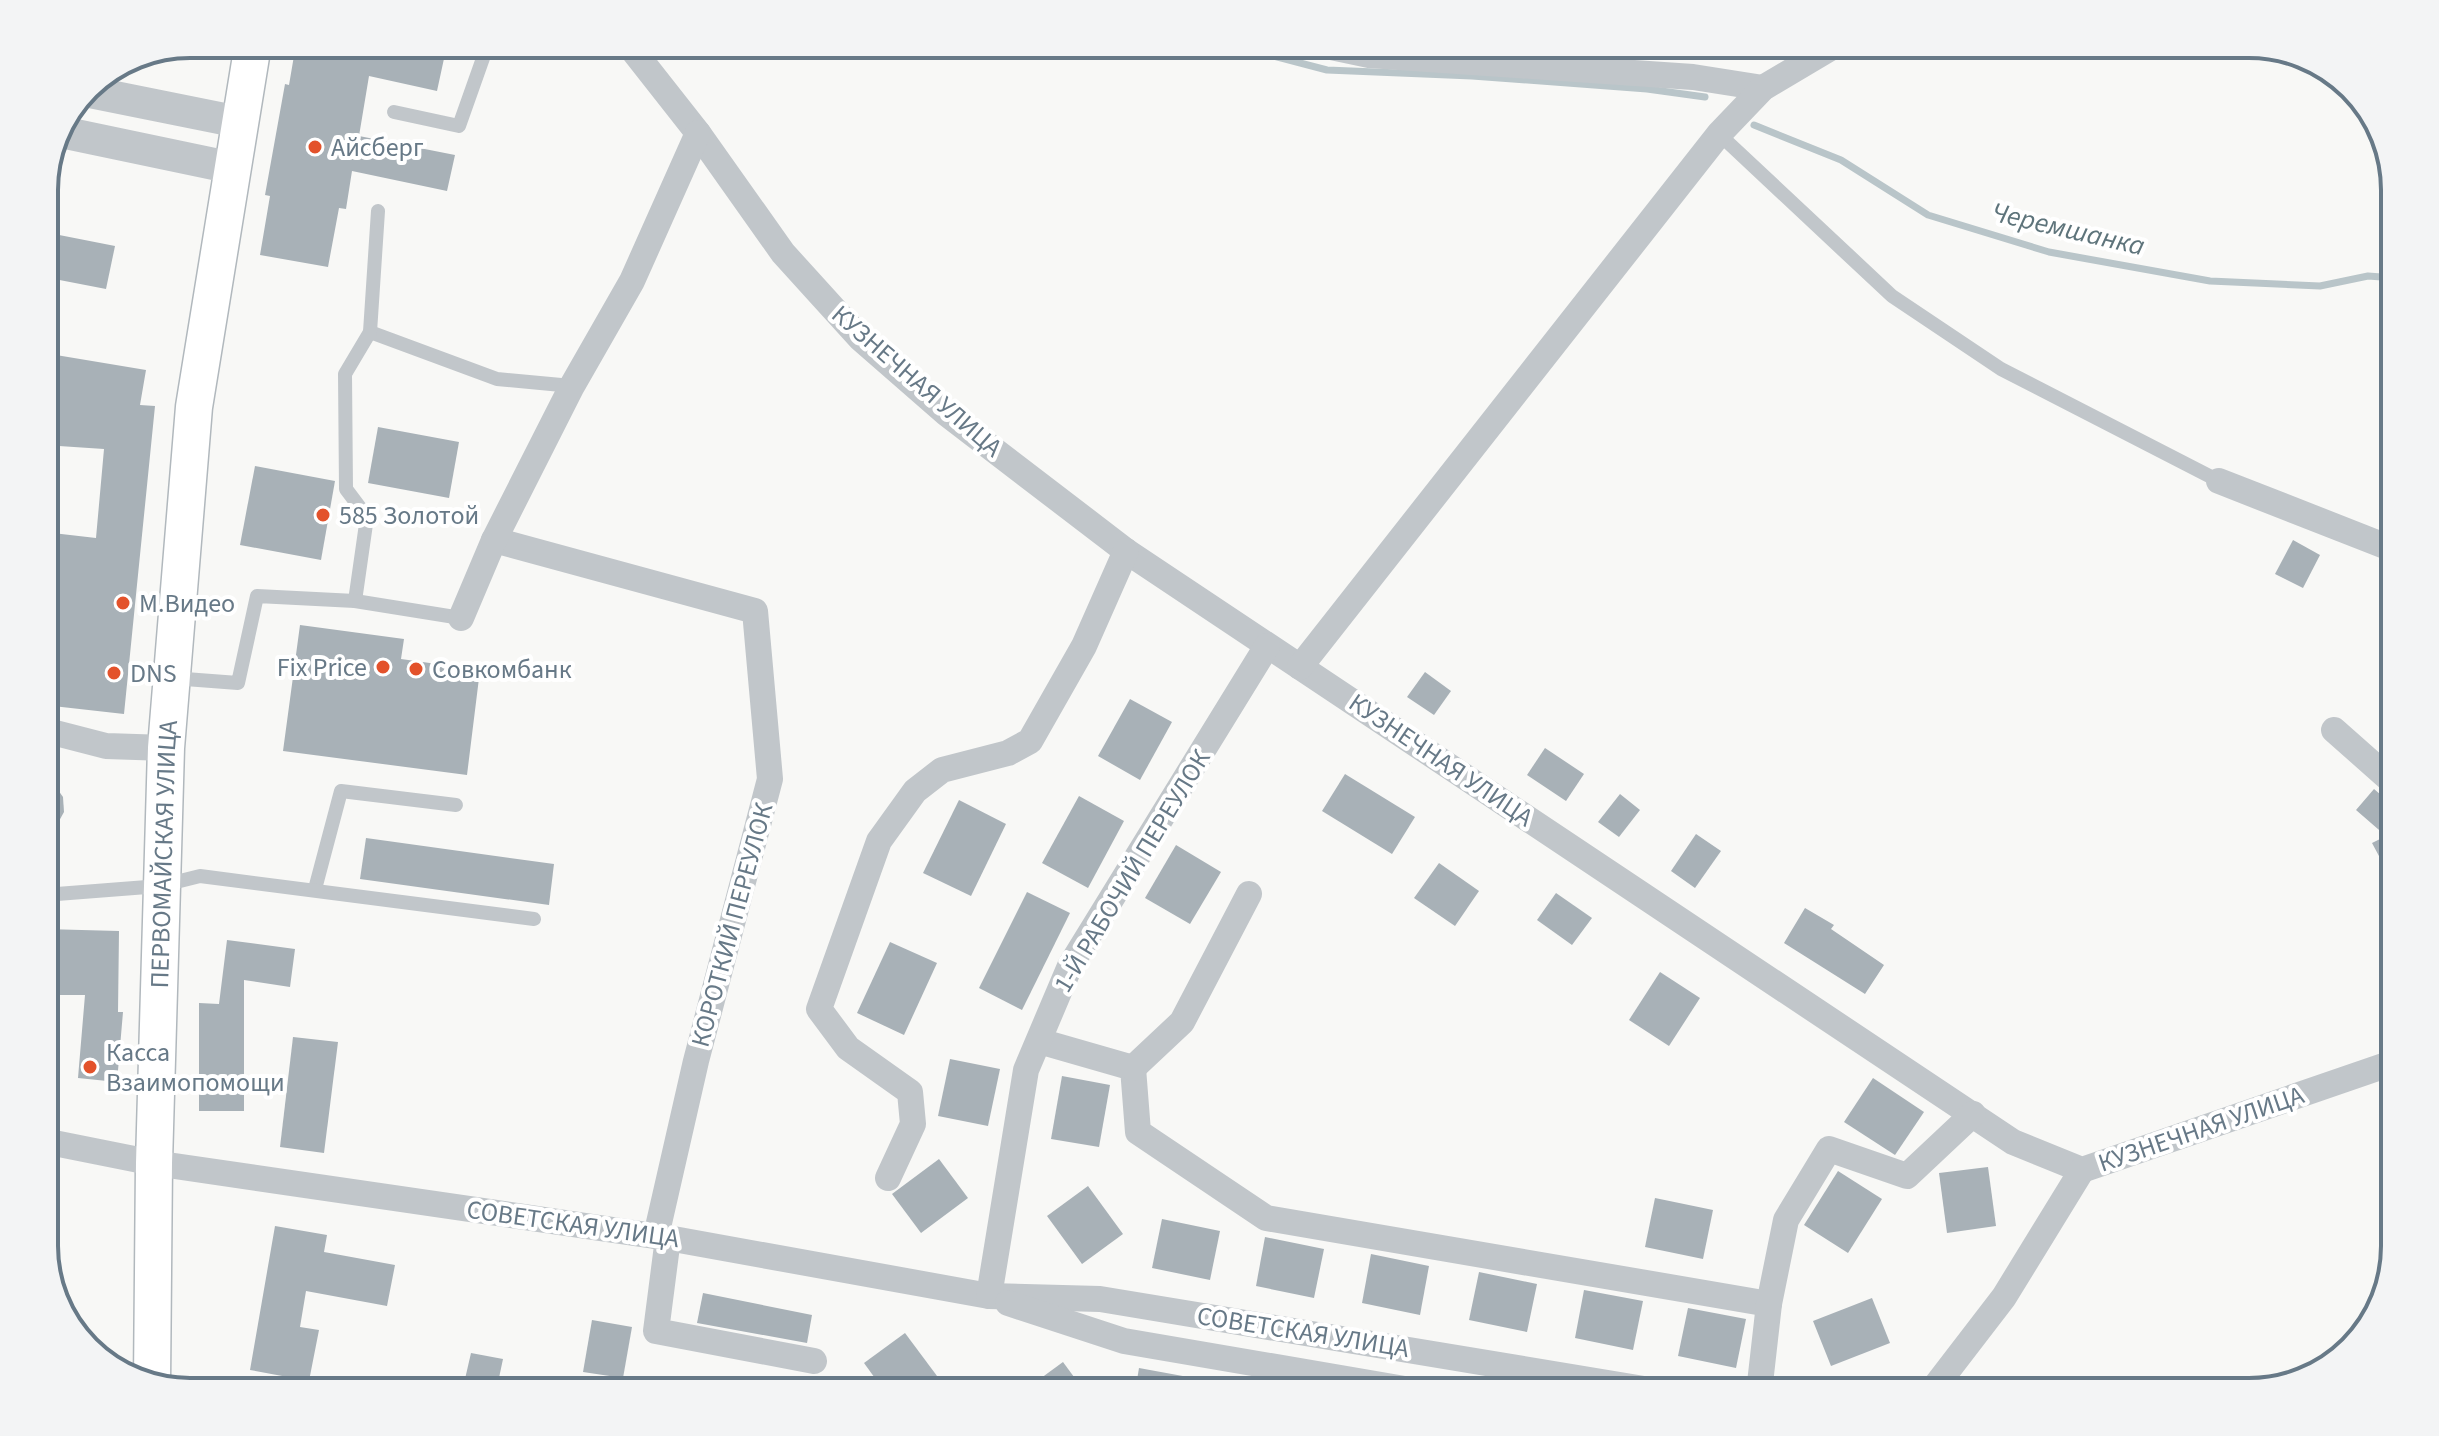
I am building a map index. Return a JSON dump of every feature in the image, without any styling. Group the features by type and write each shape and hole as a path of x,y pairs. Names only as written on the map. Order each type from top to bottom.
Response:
{"main road":[{"name":"ПЕРВОМАЙСКАЯ УЛИЦА","path":"152,1373 160,886 166,748 194,407 250,58"}],"street":[{"name":"КУЗНЕЧНАЯ УЛИЦА","path":"639,58 698,133 783,253 861,339 947,414 1126,551 2013,1142 2082,1170 2381,1067"},
{"path":"1413,58 1693,77 1763,88"},
{"path":"1300,667 1719,134 1763,88 1813,58"},
{"path":"100,94 239,122"},
{"path":"461,618 494,540 572,386 632,281 698,133"},
{"path":"71,134 233,168"},
{"path":"2219,481 2381,545"},
{"name":"КОРОТКИЙ ПЕРЕУЛОК","path":"494,540 755,611 770,779 696,1061 662,1237 656,1331 814,1361"},
{"path":"888,1178 913,1124 910,1092 848,1048 819,1009 879,841 915,791 942,770 1008,753 1030,741 1084,646 1126,551"},
{"name":"1-Й РАБОЧИЙ ПЕРЕУЛОК","path":"989,1296 1026,1070 1070,966 1267,646"},
{"path":"2334,730 2381,772"},
{"path":"58,734 106,746 166,748"},
{"path":"1133,1068 1182,1022 1249,894"},
{"path":"1039,1041 1133,1068"},
{"path":"1133,1068 1138,1132 1266,1218 1769,1304"},
{"path":"1761,1378 1769,1304 1786,1220 1829,1149 1907,1176 1973,1114"},
{"name":"СОВЕТСКАЯ УЛИЦА","path":"58,1144 154,1163 662,1237 989,1296 1124,1341 1340,1378"},
{"path":"1942,1378 2004,1297 2082,1170"},
{"name":"СОВЕТСКАЯ УЛИЦА","path":"989,1296 1100,1299 1577,1378"}],"lane":[{"path":"394,112 459,126 483,58"},
{"path":"1719,134 1892,296 2001,369 2219,481"},
{"path":"355,601 367,517 346,489 345,374 370,332 378,211"},
{"path":"370,332 497,379 572,386"},
{"path":"172,678 238,683 257,596 355,601 461,618"},
{"path":"315,889 341,791 456,805"},
{"path":"58,894 160,886 200,876 534,919"}],"building":[{"path":"294,58 444,58 437,91 369,76 359,136 455,155 447,191 352,171 346,209 339,208 328,267 260,255 270,196 265,195 285,84 289,85"},
{"path":"58,235 115,246 106,289 58,280"},
{"path":"58,355 146,370 140,405 155,406 124,714 58,707 58,534 96,538 104,449 58,446"},
{"path":"378,427 459,442 449,498 368,483"},
{"path":"255,466 335,481 321,560 240,545"},
{"path":"2293,540 2320,555 2303,588 2275,574"},
{"path":"300,625 404,639 401,659 480,670 467,775 283,751"},
{"path":"1425,672 1451,691 1434,715 1407,697"},
{"path":"1130,699 1172,722 1140,780 1098,756"},
{"path":"1545,748 1584,774 1566,801 1527,775"},
{"path":"1345,774 1415,817 1392,854 1322,811"},
{"path":"2374,789 2381,795 2381,832 2356,810"},
{"path":"58,790 63,797 64,812 58,823"},
{"path":"1620,794 1640,810 1619,837 1598,822"},
{"path":"1079,796 1124,821 1088,888 1042,863"},
{"path":"959,800 1006,824 971,896 923,873"},
{"path":"1696,834 1721,851 1695,888 1671,871"},
{"path":"366,838 554,864 549,905 360,879"},
{"path":"2381,838 2381,860 2372,843"},
{"path":"1176,845 1221,872 1190,924 1145,898"},
{"path":"1439,863 1479,891 1455,926 1414,898"},
{"path":"1027,892 1070,913 1022,1010 979,988"},
{"path":"1556,893 1592,918 1572,945 1537,920"},
{"path":"1805,908 1834,925 1831,929 1884,965 1865,994 1784,943"},
{"path":"58,929 119,931 118,1012 123,1012 117,1082 78,1078 85,995 58,995"},
{"path":"227,940 295,949 290,987 244,980 244,1111 199,1111 199,1003 219,1004"},
{"path":"890,942 937,963 904,1035 857,1013"},
{"path":"1660,972 1700,998 1669,1046 1629,1020"},
{"path":"293,1037 338,1042 324,1153 280,1147"},
{"path":"950,1059 1000,1069 988,1126 938,1116"},
{"path":"1062,1076 1110,1085 1099,1147 1051,1139"},
{"path":"1873,1078 1924,1112 1895,1155 1844,1122"},
{"path":"939,1159 968,1198 921,1233 892,1194"},
{"path":"1988,1167 1996,1226 1947,1233 1939,1173"},
{"path":"1838,1171 1882,1199 1848,1253 1804,1225"},
{"path":"1088,1186 1123,1234 1082,1264 1047,1216"},
{"path":"1655,1198 1713,1210 1703,1259 1645,1247"},
{"path":"1162,1219 1220,1231 1210,1280 1152,1268"},
{"path":"275,1226 327,1235 324,1252 395,1265 387,1306 306,1291 300,1327 319,1330 310,1378 250,1370"},
{"path":"1265,1237 1324,1249 1314,1298 1256,1286"},
{"path":"1371,1254 1429,1266 1420,1315 1362,1303"},
{"path":"1479,1272 1537,1284 1527,1332 1469,1320"},
{"path":"1584,1290 1643,1301 1633,1350 1575,1338"},
{"path":"703,1293 812,1315 807,1343 697,1323"},
{"path":"1872,1298 1890,1343 1831,1366 1813,1321"},
{"path":"1688,1308 1746,1319 1736,1368 1678,1356"},
{"path":"592,1320 632,1327 623,1378 583,1372"},
{"path":"905,1333 939,1378 875,1378 864,1363"},
{"path":"471,1353 503,1359 499,1378 465,1378"},
{"path":"1063,1362 1075,1378 1041,1378"},
{"path":"1139,1368 1194,1378 1137,1378"}],"waterway":[{"name":"Черемшанка","path":"1281,58 1327,70 1472,76 1647,89 1705,97"},
{"name":"Черемшанка","path":"1754,125 1841,160 1928,215 2049,252 2210,281 2320,286 2368,276 2381,277"}],"place":[{"name":"Айсберг","path":"315,147"},
{"name":"585 Золотой","path":"323,515"},
{"name":"М.Видео","path":"123,603"},
{"name":"Fix Price","path":"383,667"},
{"name":"Совкомбанк","path":"416,669"},
{"name":"DNS","path":"114,673"},
{"name":"Касса Взаимопомощи","path":"90,1067"}]}
